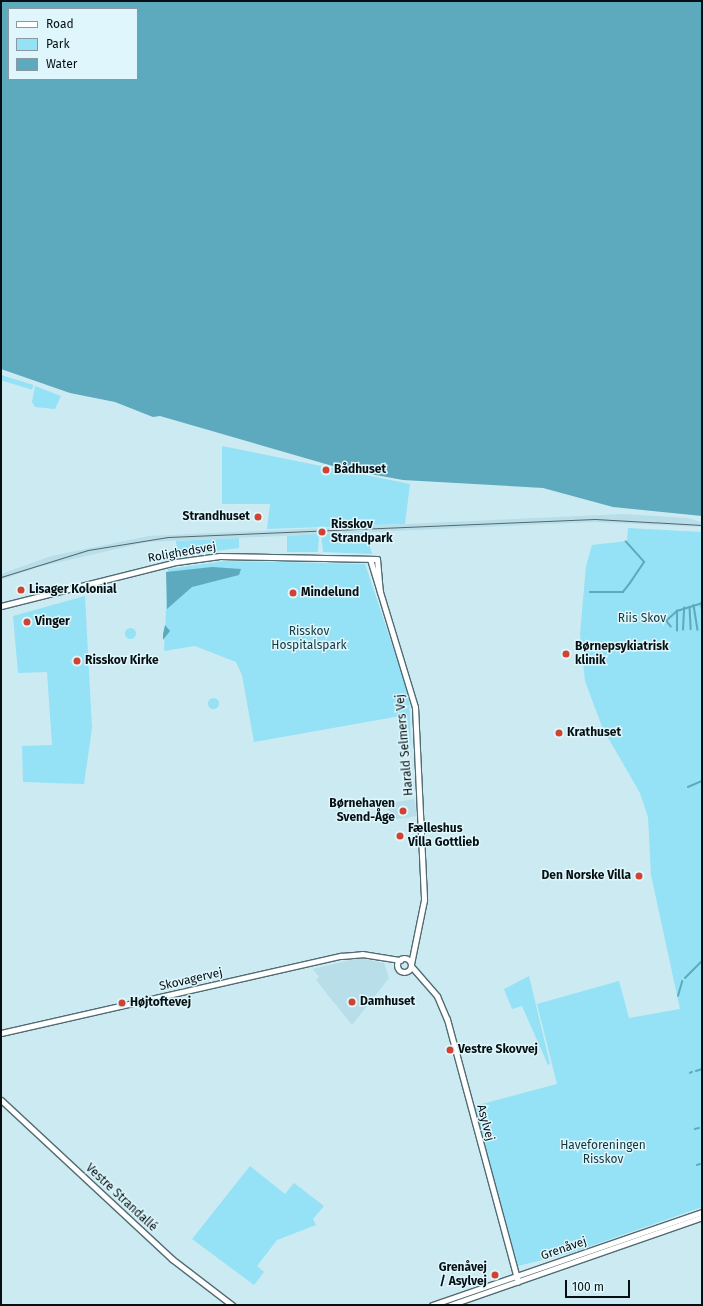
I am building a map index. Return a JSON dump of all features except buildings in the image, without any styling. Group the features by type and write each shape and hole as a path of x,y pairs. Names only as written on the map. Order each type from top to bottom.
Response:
{"street":[{"name":"Rolighedsvej","path":"1,606 211,556 377,559"},
{"name":"Harald Selmers Vej","path":"370,559 415,707 424,892 411,965"},
{"name":"Harald Selmers Vej","path":"377,559 380,592"},
{"path":"398,965 415,949"},
{"name":"Skovagervej","path":"1,1033 341,956 362,954 403,960"},
{"name":"Skovagervej","path":"386,958 398,965 400,971 407,971"},
{"name":"Asylvej","path":"403,960 411,965 437,996 447,1019 518,1282"},
{"path":"407,971 411,965"},
{"name":"Asylvej","path":"407,971 420,977"},
{"name":"Vestre Strandallé","path":"1,1100 172,1260 232,1305"},
{"name":"Grenåvej","path":"432,1305 702,1212"},
{"name":"Grenåvej","path":"450,1305 702,1218"}],"shaded area":[{"path":"624,514 687,518 702,522 702,527 594,522 147,542 38,567 1,580 1,574 51,556 149,536"},
{"name":"Børnehaven Svend-Åge","path":"414,799 417,816 390,820 387,807 391,803"},
{"name":"Damhuset","path":"359,958 384,963 389,978 352,1025 316,980 319,977 313,969"}],"green space":[{"path":"1,375 34,385 32,390 1,380"},
{"path":"35,386 61,396 55,409 35,407 32,402"},
{"name":"Risskov Strandpark","path":"222,446 410,484 405,524 267,529 270,504 222,504"},
{"path":"628,528 702,532 702,1207 571,1253 518,1266 474,1106 557,1084 537,1004 619,981 629,1018 680,1009 651,875 648,817 640,793 603,729 585,681 580,634 586,566 592,545 627,541"},
{"path":"366,533 372,554 323,552 321,534"},
{"path":"319,534 318,552 287,552 287,536"},
{"path":"239,538 239,548 178,556 176,541"},
{"name":"Risskov Hospitalspark","path":"225,561 365,564 409,695 411,746 406,715 254,742 242,675 236,662 195,646 164,651 168,569"},
{"path":"85,596 92,728 84,784 23,782 22,746 52,745 47,672 18,673 13,616"},
{"path":"128,628 132,628 134,629 134,637 128,638 125,635 125,631"},
{"path":"213,697 217,699 219,703 217,707 213,709 209,707 207,703 209,699"},
{"path":"529,976 550,1064 548,1065 522,1006 512,1009 504,989"},
{"path":"250,1166 285,1194 294,1183 324,1206 313,1219 316,1225 277,1240 257,1266 264,1272 254,1285 192,1239"}],"water":[{"path":"1,1 702,1 702,516 613,507 543,488 403,480 343,469 160,416 153,417 115,402 70,393 1,369"},
{"path":"212,567 241,569 239,575 192,587 167,609 166,572"},
{"path":"165,625 170,631 163,640 163,634"}],"waterway":[{"path":"590,592 623,592 630,583 644,562 626,542"},
{"path":"702,602 702,607"},
{"path":"671,627 666,621 677,611 700,604"},
{"path":"694,605 698,630"},
{"path":"690,607 691,629"},
{"path":"683,630 684,608"},
{"path":"677,611 677,631"},
{"path":"688,787 702,781"},
{"path":"685,978 702,961"},
{"path":"678,996 682,982"},
{"path":"696,1071 702,1069"},
{"path":"695,1129 699,1128"}],"tram line":[{"path":"1,577 88,550 168,537 595,519 702,525"}],"place":[{"name":"Bådhuset","path":"326,470"},
{"name":"Strandhuset","path":"258,517"},
{"name":"Risskov Strandpark","path":"322,532"},
{"name":"Lisager Kolonial","path":"21,590"},
{"name":"Mindelund","path":"293,593"},
{"name":"Vinger","path":"27,622"},
{"name":"Børnepsykiatrisk klinik","path":"566,654"},
{"name":"Risskov Kirke","path":"77,661"},
{"name":"Krathuset","path":"559,733"},
{"name":"Børnehaven Svend-Åge","path":"403,811"},
{"name":"Fælleshus Villa Gottlieb","path":"400,836"},
{"name":"Den Norske Villa","path":"639,876"},
{"name":"Damhuset","path":"352,1002"},
{"name":"Højtoftevej","path":"122,1003"},
{"name":"Vestre Skovvej","path":"450,1050"},
{"name":"Grenåvej / Asylvej","path":"495,1275"}],"park label":[{"name":"Riis Skov","path":"642,619"},
{"name":"Haveforeningen Risskov","path":"603,1153"}]}
